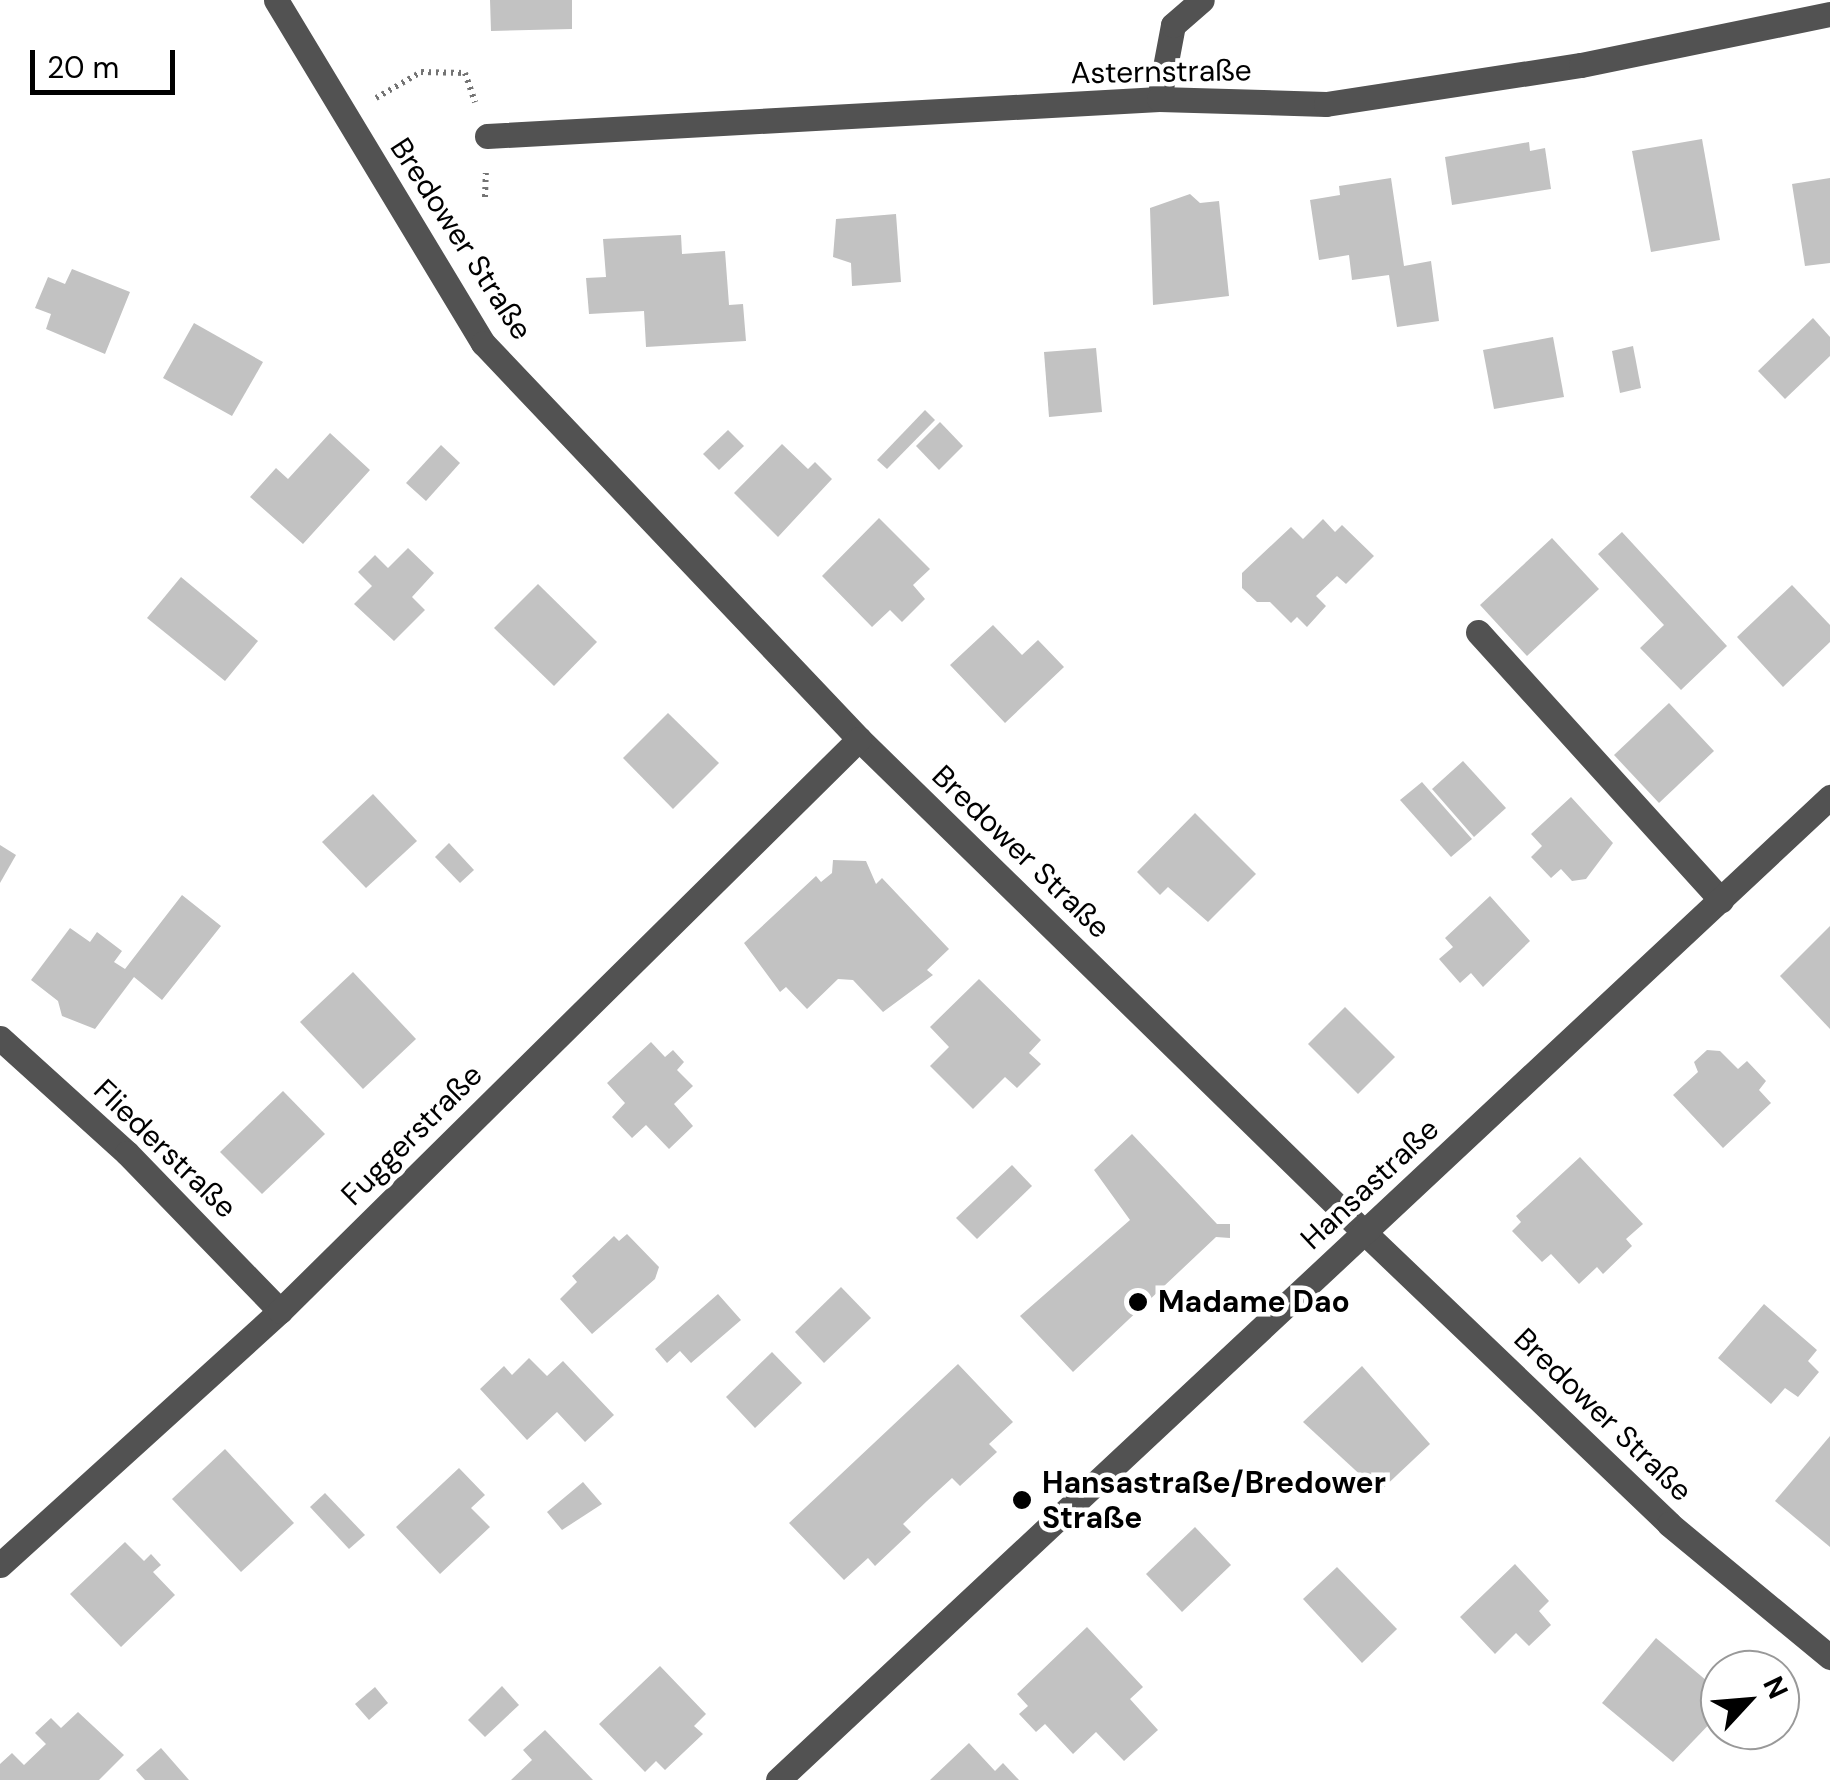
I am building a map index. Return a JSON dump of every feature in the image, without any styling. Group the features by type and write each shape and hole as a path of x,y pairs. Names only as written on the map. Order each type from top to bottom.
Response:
{"street":[{"name":"Bredower Straße","path":"276,0 482,343 859,739 1365,1233 1669,1524 1830,1657"},
{"path":"1159,100 1173,24 1202,0"},
{"name":"Asternstraße","path":"487,136 1159,100 1326,104 1581,65 1830,14"},
{"path":"1478,632 1720,900"},
{"name":"Fuggerstraße","path":"0,1565 280,1310 859,739"},
{"name":"Hansastraße","path":"778,1780 1830,798"},
{"name":"Fliederstraße","path":"0,1038 127,1153 280,1310"}],"path":[{"path":"345,116 421,72 466,72 487,136 485,196"}],"building":[{"path":"490,0 572,0 572,29 491,31"},
{"path":"1702,139 1720,240 1651,252 1632,151"},
{"path":"1529,142 1530,151 1545,148 1551,189 1452,205 1445,157"},
{"path":"1391,178 1404,266 1431,261 1439,321 1397,327 1389,275 1352,280 1349,255 1319,260 1310,200 1340,195 1339,186"},
{"path":"1830,178 1830,263 1805,266 1792,184"},
{"path":"1190,194 1200,203 1219,201 1229,296 1153,305 1150,208"},
{"path":"896,214 901,282 852,286 851,263 833,257 836,219"},
{"path":"681,235 682,254 725,251 729,305 743,304 746,341 646,347 644,311 589,314 586,278 606,277 603,239"},
{"path":"72,269 130,292 105,354 46,329 51,314 35,308 48,277 65,284"},
{"path":"1813,318 1830,337 1830,356 1785,399 1758,371"},
{"path":"194,323 263,362 232,416 163,378"},
{"path":"1553,337 1564,397 1494,409 1483,350"},
{"path":"1633,346 1641,388 1620,393 1612,351"},
{"path":"1096,348 1102,412 1049,417 1044,352"},
{"path":"925,410 935,420 887,469 877,460"},
{"path":"940,422 963,446 939,470 916,446"},
{"path":"728,430 744,446 719,470 703,454"},
{"path":"330,433 370,470 303,544 250,497 276,468 288,479"},
{"path":"782,444 808,469 815,462 832,479 778,537 734,493"},
{"path":"441,445 460,463 426,501 406,483"},
{"path":"879,518 930,569 913,585 925,599 902,622 890,610 872,627 822,576"},
{"path":"1323,519 1335,532 1342,525 1374,556 1346,584 1337,576 1316,596 1326,606 1307,627 1297,617 1291,623 1270,602 1257,602 1242,588 1242,573 1291,527 1303,539"},
{"path":"1622,532 1727,646 1681,690 1640,648 1664,625 1598,554"},
{"path":"1552,538 1599,589 1527,656 1480,605"},
{"path":"408,548 434,573 412,597 425,610 394,641 354,604 372,586 358,572 375,555 388,568"},
{"path":"181,577 258,641 225,681 147,618"},
{"path":"538,584 597,642 554,686 494,628"},
{"path":"1792,585 1830,625 1830,642 1783,687 1737,637"},
{"path":"993,625 1022,655 1038,640 1064,667 1005,723 950,665"},
{"path":"1669,703 1714,751 1659,803 1614,755"},
{"path":"668,713 719,763 673,809 623,758"},
{"path":"1463,761 1506,808 1474,837 1432,789"},
{"path":"1422,782 1472,839 1451,857 1400,800"},
{"path":"373,794 417,841 366,888 322,842"},
{"path":"1571,797 1613,843 1586,879 1572,881 1561,869 1551,878 1531,857 1542,846 1531,834"},
{"path":"1195,813 1256,874 1208,922 1168,887 1160,895 1137,872"},
{"path":"449,843 474,870 460,883 435,857"},
{"path":"0,845 16,855 0,883"},
{"path":"833,860 866,861 876,884 882,878 949,949 927,970 933,975 883,1012 853,980 838,979 807,1009 786,987 780,992 744,943 816,876 821,882 832,873"},
{"path":"182,895 221,926 162,1000 134,977 95,1029 62,1016 58,1001 31,980 70,928 90,942 97,932 122,951 114,962 125,969"},
{"path":"1490,896 1530,941 1483,987 1471,973 1460,983 1439,959 1453,947 1445,938"},
{"path":"1830,926 1830,1029 1780,976"},
{"path":"353,972 416,1039 363,1089 300,1022"},
{"path":"979,979 1041,1040 1029,1053 1041,1064 1017,1088 1005,1077 973,1109 930,1066 949,1047 930,1027"},
{"path":"1345,1007 1395,1057 1358,1094 1308,1044"},
{"path":"651,1042 665,1057 673,1050 684,1062 677,1070 693,1086 674,1104 693,1126 669,1149 646,1125 632,1138 612,1117 625,1103 607,1083"},
{"path":"1707,1050 1720,1051 1738,1069 1747,1061 1766,1081 1759,1090 1771,1103 1723,1148 1673,1095 1698,1072 1694,1062"},
{"path":"283,1091 325,1134 262,1194 220,1152"},
{"path":"1132,1134 1217,1224 1230,1224 1230,1238 1216,1237 1073,1372 1020,1316 1130,1220 1094,1170"},
{"path":"1580,1157 1643,1224 1626,1239 1632,1246 1603,1274 1597,1267 1579,1284 1551,1254 1542,1262 1512,1231 1521,1222 1516,1216"},
{"path":"1012,1165 1032,1186 977,1239 956,1218"},
{"path":"627,1234 659,1267 655,1279 592,1334 560,1299 577,1282 572,1276 614,1236 619,1241"},
{"path":"841,1287 871,1318 824,1363 795,1332"},
{"path":"718,1294 741,1320 691,1363 680,1351 667,1363 655,1349"},
{"path":"1764,1304 1817,1350 1808,1361 1819,1372 1798,1397 1785,1388 1771,1404 1718,1358"},
{"path":"772,1352 802,1383 755,1428 726,1397"},
{"path":"529,1358 547,1376 563,1361 614,1415 585,1442 557,1412 527,1440 480,1389 504,1366 512,1375"},
{"path":"958,1364 1013,1422 989,1444 997,1452 960,1486 952,1478 927,1501 903,1524 911,1532 875,1566 868,1558 844,1580 789,1523"},
{"path":"1362,1366 1430,1444 1379,1492 1303,1422"},
{"path":"1830,1436 1830,1547 1775,1501"},
{"path":"225,1449 294,1523 241,1572 172,1499"},
{"path":"459,1468 485,1495 471,1508 490,1527 440,1574 396,1527"},
{"path":"583,1482 602,1504 562,1530 547,1512"},
{"path":"325,1493 365,1535 349,1549 310,1507"},
{"path":"1195,1527 1231,1565 1182,1612 1146,1574"},
{"path":"125,1542 144,1561 151,1554 161,1565 153,1572 175,1595 121,1647 70,1594"},
{"path":"1515,1564 1549,1601 1539,1611 1551,1625 1529,1646 1516,1633 1495,1654 1460,1617"},
{"path":"1337,1567 1397,1629 1362,1663 1303,1599"},
{"path":"1087,1627 1143,1687 1130,1699 1158,1730 1124,1761 1096,1732 1073,1754 1045,1724 1036,1732 1019,1714 1028,1706 1017,1694"},
{"path":"1656,1638 1700,1675 1700,1734 1673,1762 1602,1703"},
{"path":"660,1666 706,1714 694,1726 703,1734 665,1770 656,1761 645,1772 599,1724"},
{"path":"502,1686 519,1705 485,1737 468,1720"},
{"path":"375,1687 388,1703 369,1720 355,1704"},
{"path":"78,1712 124,1755 99,1780 0,1780 0,1764 12,1753 24,1765 46,1744 35,1733 51,1718 61,1728"},
{"path":"545,1730 593,1780 511,1780 532,1760 523,1750"},
{"path":"969,1743 995,1771 1003,1763 1019,1780 930,1780"},
{"path":"161,1748 189,1780 145,1780 136,1770"}],"place":[{"name":"Madame Dao","path":"1138,1302"},
{"name":"Hansastraße/Bredower Straße","path":"1022,1500"}]}
